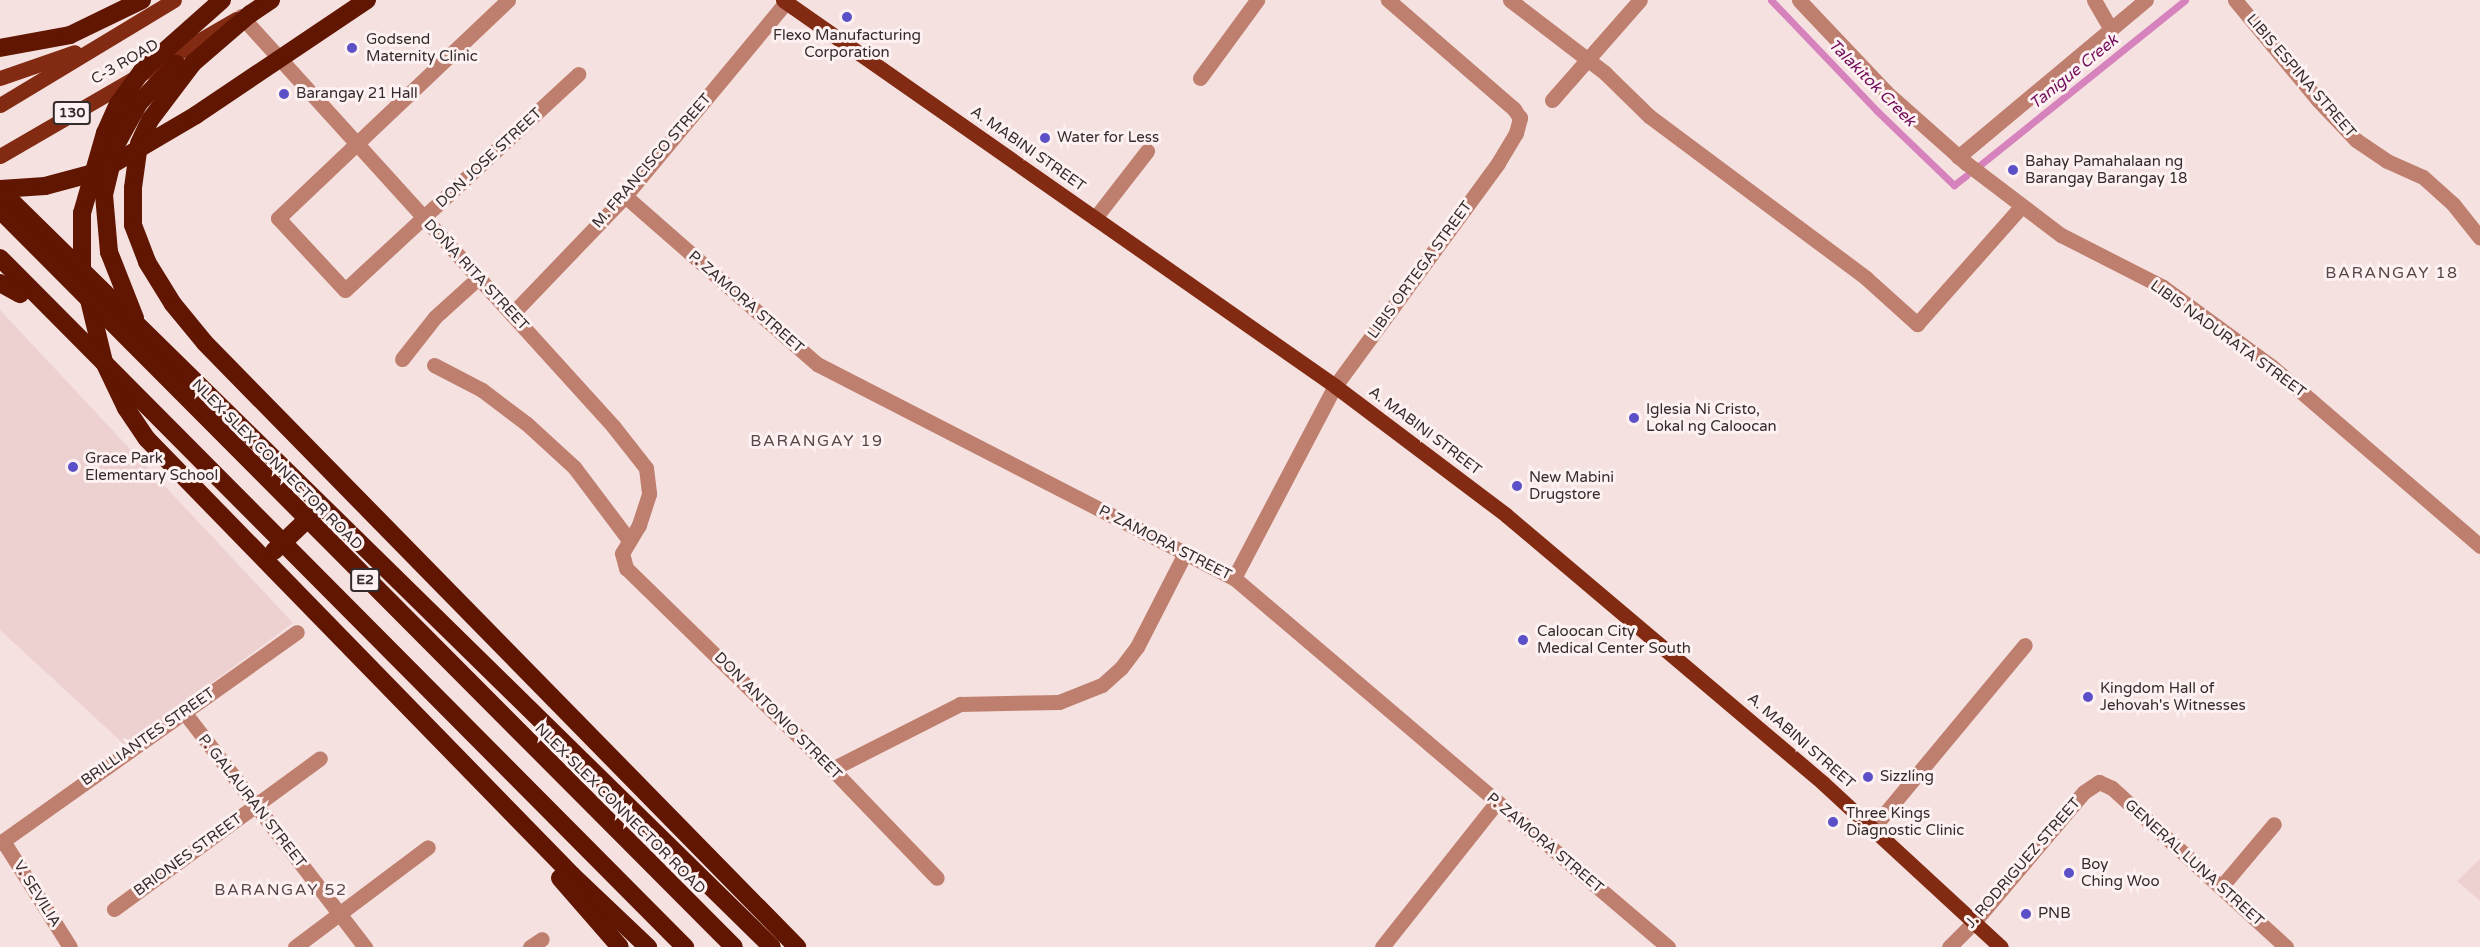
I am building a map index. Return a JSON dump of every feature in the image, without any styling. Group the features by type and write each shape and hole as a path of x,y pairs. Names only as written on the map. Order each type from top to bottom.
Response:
{"highway":[{"path":"0,48 70,35 142,0"},
{"path":"222,0 142,71 118,104 105,133 82,213 82,271 104,362 126,408 147,439 572,875 648,947"},
{"path":"269,0 193,63 171,87 150,120 139,144 133,206 133,225 147,262 173,304 205,343 797,947"},
{"path":"0,190 45,186 101,171 196,115 368,0"},
{"path":"140,331 122,292 108,243 104,195 116,145 139,103 177,63 241,16"},
{"path":"0,190 140,331 772,947"},
{"name":"NLEX-SLEX CONNECTOR ROAD","path":"0,210 734,947"},
{"name":"E2","path":"0,258 685,947"},
{"path":"0,274 273,552 620,947"},
{"path":"0,283 20,294"},
{"path":"273,552 321,507"}],"main road":[{"name":"C-3 ROAD","path":"0,105 174,0"},
{"name":"C-3 ROAD","path":"0,156 269,0"},
{"name":"A. MABINI STREET","path":"784,1 1335,386 1506,515 1823,783 2001,947"},
{"path":"0,78 114,36"}],"street":[{"path":"357,143 507,0"},
{"path":"1200,78 1257,0"},
{"name":"LIBIS ORTEGA STREET","path":"1234,578 1335,386 1498,163 1516,134 1520,118 1514,109 1388,0"},
{"path":"1510,0 1605,73 1648,116 1866,278 1917,324 2020,207"},
{"path":"1552,100 1586,58 1640,0"},
{"name":"LIBIS NADURATA STREET","path":"1799,0 1886,92 1958,157 2020,207 2061,235 2163,288 2271,366 2480,546"},
{"path":"2094,0 2111,29"},
{"path":"1958,157 2146,0"},
{"name":"LIBIS ESPINA STREET","path":"2235,0 2318,99 2356,140 2387,161 2423,177 2453,204 2480,238"},
{"name":"M. FRANCISCO STREET","path":"512,314 625,196 784,1"},
{"name":"DOÑA RITA STREET","path":"241,16 477,279 512,314 613,426 646,468 649,494 639,525 625,547"},
{"name":"DON JOSE STREET","path":"357,143 278,218 345,290 578,74"},
{"path":"1095,218 1148,151"},
{"name":"P. ZAMORA STREET","path":"625,196 817,364 1234,578 1668,947"},
{"path":"402,359 435,317 477,279"},
{"name":"DON ANTONIO STREET","path":"434,365 482,390 527,424 574,467 600,498 625,547 626,568 832,769 937,878"},
{"path":"832,769 960,704 1059,702 1102,685 1137,647 1185,553"},
{"name":"BRILLIANTES STREET","path":"2,842 297,632"},
{"path":"1872,830 2025,645"},
{"name":"P. GALAURAN STREET","path":"184,712 365,947"},
{"name":"BRIONES STREET","path":"114,909 320,758"},
{"name":"GENERAL LUNA STREET","path":"2099,782 2112,788 2286,947"},
{"name":"J. RODRIGUEZ STREET","path":"1949,947 1974,922 2084,792 2099,782"},
{"path":"1382,947 1497,802"},
{"path":"2221,887 2274,824"},
{"name":"V. SEVILIA","path":"2,842 70,947"},
{"path":"295,947 428,847"}],"shaded area":[{"name":"Grace Park Elementary School","path":"0,310 293,623 126,746 0,630"},
{"path":"2480,859 2480,901 2457,881"}],"waterway":[{"name":"Talakitok Creek","path":"1771,0 1877,111 1954,185 1967,175"},
{"name":"Tanigue Creek","path":"1980,165 2185,0"}],"place":[{"name":"Flexo Manufacturing Corporation","path":"847,17"},
{"name":"Godsend Maternity Clinic","path":"352,48"},
{"name":"Barangay 21 Hall","path":"284,94"},
{"name":"Water for Less","path":"1045,138"},
{"name":"Bahay Pamahalaan ng Barangay Barangay 18","path":"2013,170"},
{"name":"Iglesia Ni Cristo, Lokal ng Caloocan","path":"1634,418"},
{"name":"Grace Park Elementary School","path":"73,467"},
{"name":"New Mabini Drugstore","path":"1517,486"},
{"name":"Caloocan City Medical Center South","path":"1523,640"},
{"name":"Kingdom Hall of Jehovah's Witnesses","path":"2088,697"},
{"name":"Sizzling","path":"1868,777"},
{"name":"Three Kings Diagnostic Clinic","path":"1833,822"},
{"name":"Boy Ching Woo","path":"2069,873"},
{"name":"PNB","path":"2026,914"}],"district":[{"name":"BARANGAY 18","path":"2392,273"},
{"name":"BARANGAY 19","path":"817,441"},
{"name":"BARANGAY 52","path":"281,890"}]}
